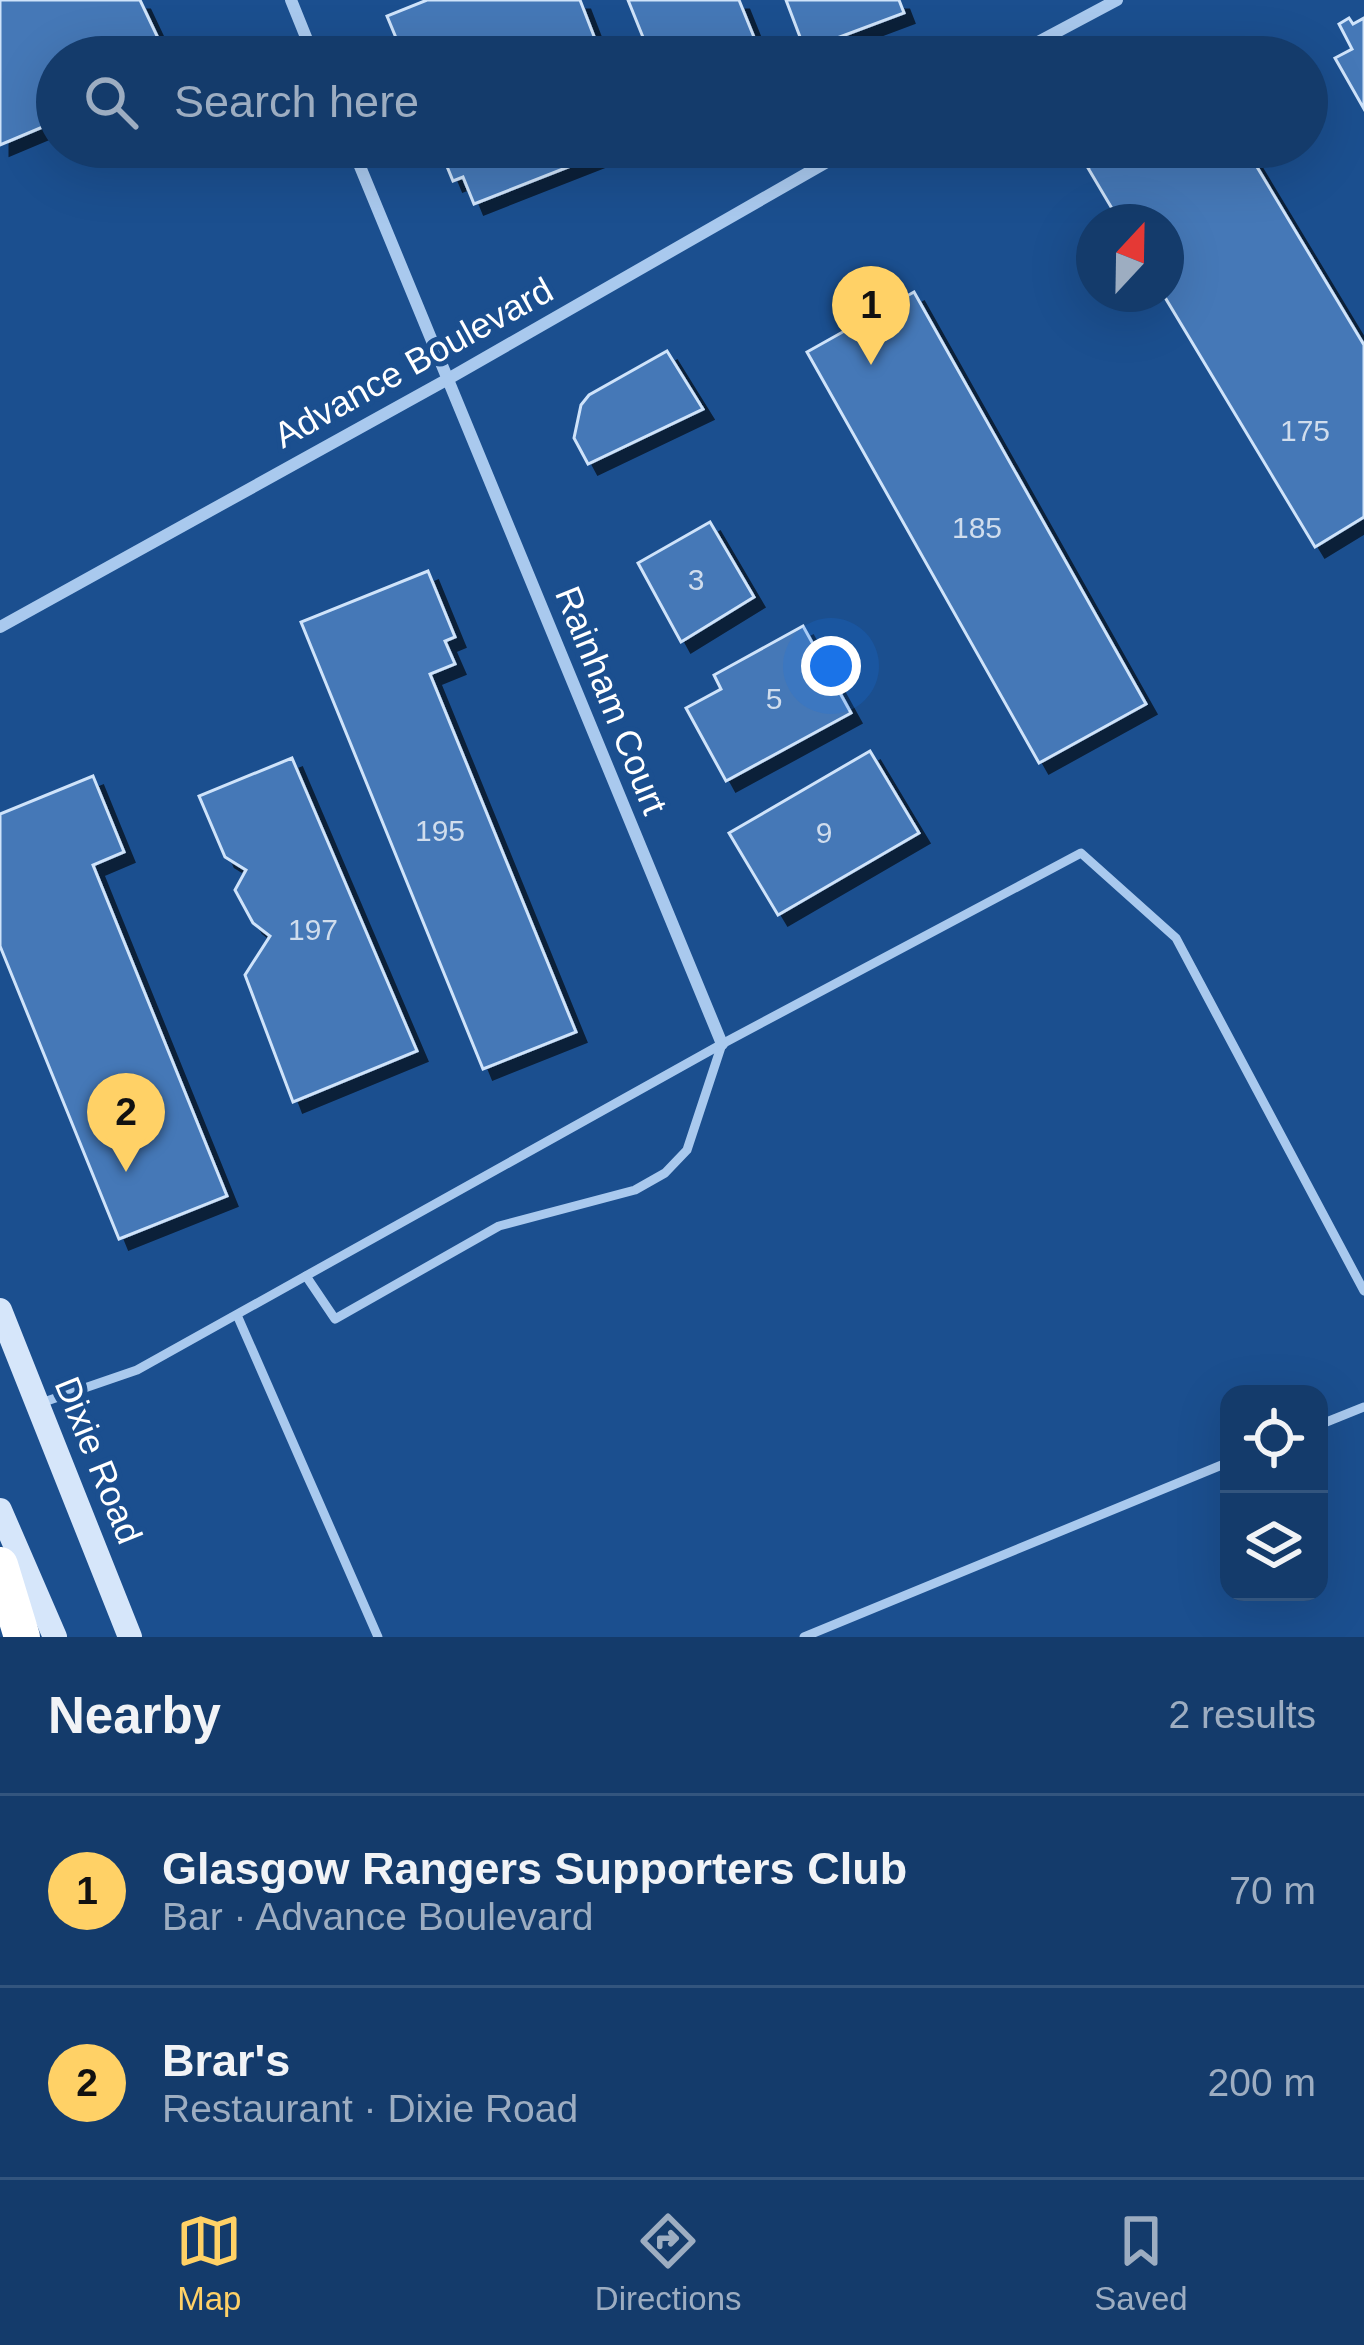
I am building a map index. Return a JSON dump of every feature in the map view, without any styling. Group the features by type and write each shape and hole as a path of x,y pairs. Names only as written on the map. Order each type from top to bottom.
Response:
{"highway":[{"path":"0,1565 22,1637"}],"main road":[{"name":"Dixie Road","path":"0,1310 130,1637"},
{"path":"0,1510 56,1637"}],"street":[{"path":"291,0 306,36"},
{"path":"1049,36 1117,0"},
{"name":"Rainham Court","path":"361,168 722,1044"},
{"name":"Advance Boulevard","path":"0,627 816,168"}],"lane":[{"path":"38,1404 137,1370 722,1044 1081,853 1176,938 1364,1291"},
{"path":"306,1276 335,1319 500,1226 635,1190 665,1172 687,1150 722,1044"},
{"path":"237,1315 378,1637"},
{"path":"1328,1421 1364,1407"},
{"path":"804,1637 1220,1466"}],"building":[{"path":"0,0 140,0 157,36 36,36 36,130 0,145"},
{"path":"427,0 580,0 594,36 395,36 387,16"},
{"path":"628,0 739,0 754,36 643,36"},
{"path":"786,0 899,0 904,13 842,36 800,36"},
{"path":"1349,18 1353,24 1364,18 1364,109 1335,58 1352,49 1339,24"},
{"path":"448,168 566,168 474,204 463,177 453,181"},
{"path":"1088,168 1258,168 1364,345 1364,517 1315,547 1174,312 1184,312 1184,204 1109,204"},
{"path":"914,292 1146,704 1039,763 807,352"},
{"path":"667,351 703,409 588,464 574,438 581,405 589,395"},
{"path":"710,522 754,597 681,642 638,563"},
{"path":"428,571 455,637 445,641 455,664 430,674 576,1032 483,1069 301,622"},
{"path":"803,626 851,713 726,781 686,708 721,689 714,675"},
{"path":"870,751 919,833 778,915 729,833"},
{"path":"292,758 417,1051 293,1102 245,975 270,936 253,923 235,890 246,870 225,857 199,796"},
{"path":"93,776 124,852 93,865 227,1196 119,1239 0,946 0,814"}],"place":[{"name":"Glasgow Rangers Supporters Club","path":"871,365"},
{"name":"Brar's","path":"126,1172"}]}
